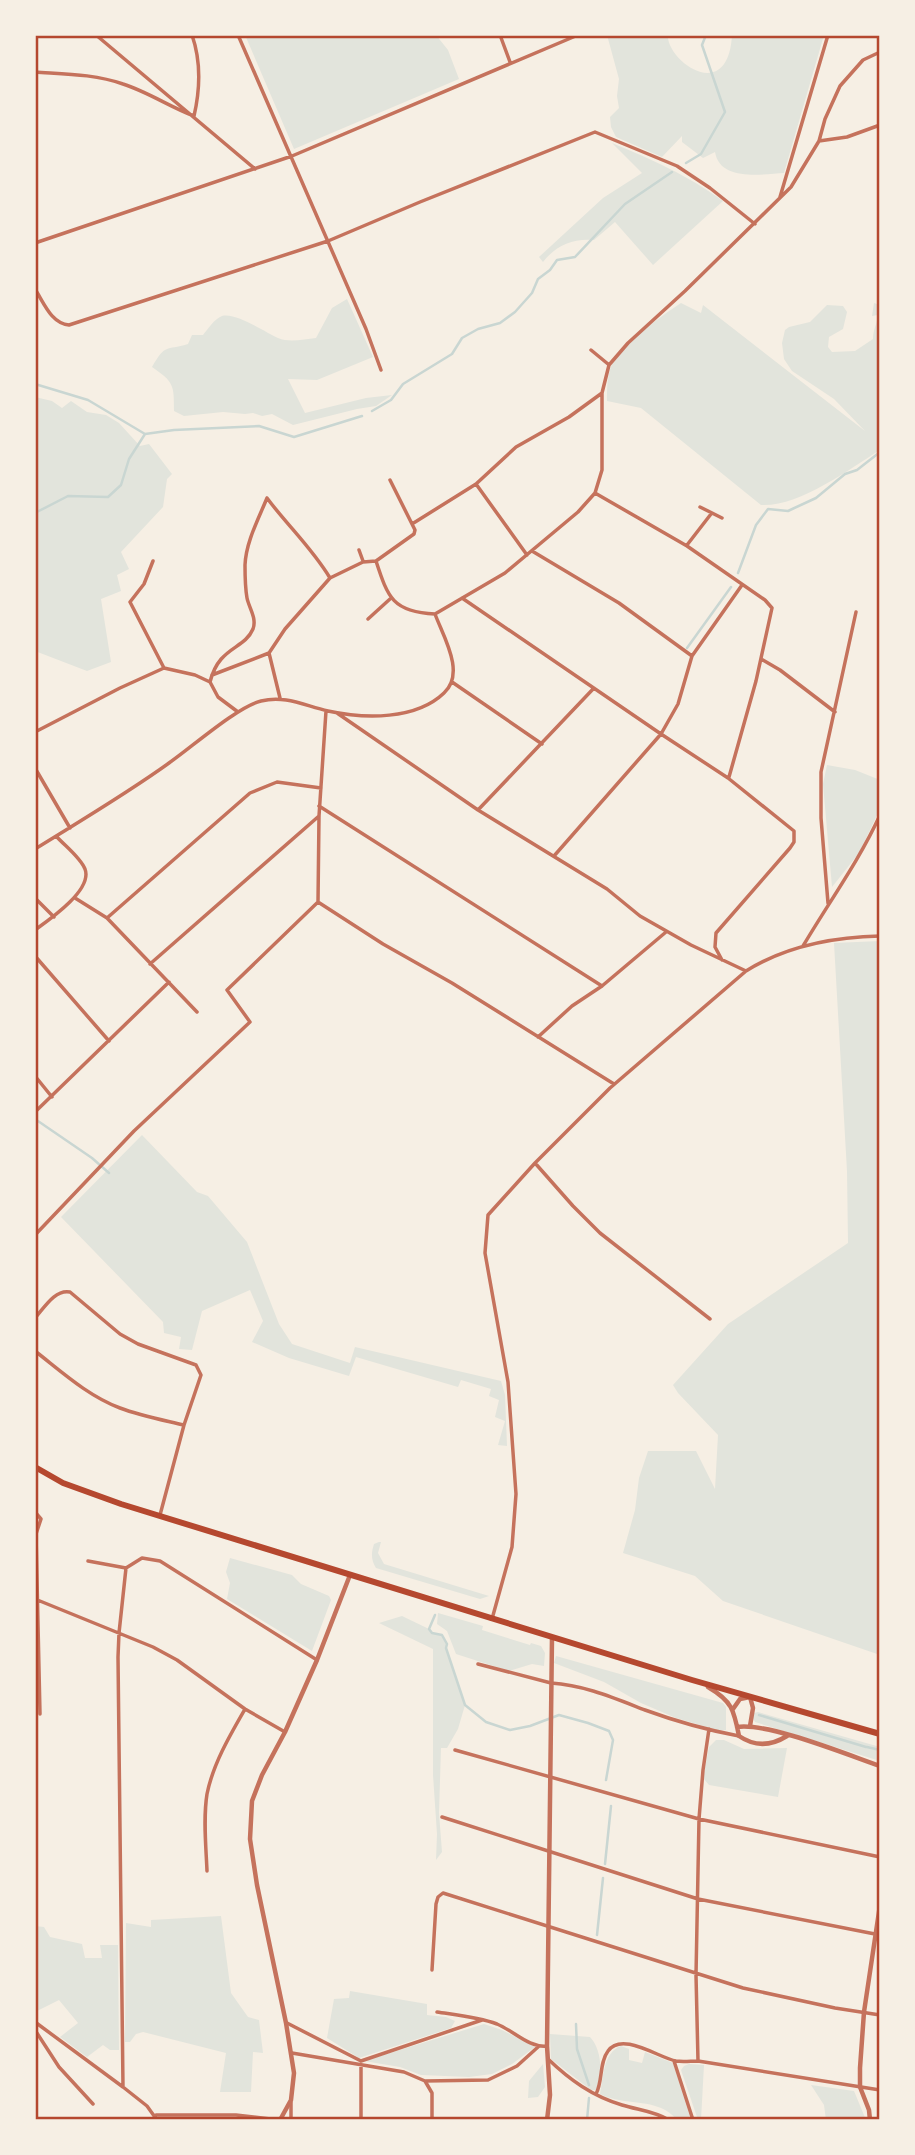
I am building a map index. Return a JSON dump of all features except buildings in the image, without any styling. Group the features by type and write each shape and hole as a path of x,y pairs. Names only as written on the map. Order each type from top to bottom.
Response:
{"main road":[{"path":"35,1466 63,1483 88,1493 699,1682 880,1734"}],"street":[{"path":"96,35 256,170"},
{"path":"192,35 197,57 198,82 194,116"},
{"path":"238,35 366,329 381,370"},
{"path":"500,35 510,62"},
{"path":"35,243 256,170 578,35"},
{"path":"780,199 828,35"},
{"path":"376,561 390,598 400,607 415,613 435,614 505,573 578,512 595,493 602,470 602,393 609,365 628,343 791,187 819,141 825,118 840,86 863,60 880,52"},
{"path":"35,72 89,76 124,84 194,116"},
{"path":"819,141 847,137 880,125"},
{"path":"35,289 55,320 69,325 328,242 595,132 677,166 755,224"},
{"path":"591,350 609,365"},
{"path":"412,524 476,484 516,447 569,417 602,393"},
{"path":"212,675 269,653 285,629 330,578 363,562 376,561 414,534 415,530 390,480"},
{"path":"476,484 527,555"},
{"path":"595,493 687,546 765,600 772,612 728,778"},
{"path":"210,682 220,658 247,637 254,627 255,621 247,599 246,554 267,498 290,529 311,549 330,578"},
{"path":"700,507 722,518"},
{"path":"687,546 711,514"},
{"path":"359,550 363,562"},
{"path":"532,551 619,603 692,656"},
{"path":"153,561 144,584 130,602 164,668"},
{"path":"554,856 661,734 678,704 692,656 742,585"},
{"path":"368,619 390,598"},
{"path":"462,598 728,778 794,831 794,842 716,933 715,947 722,960"},
{"path":"828,903 821,818 821,772 856,612"},
{"path":"35,849 167,764 254,703 280,698 326,711 377,715 414,711 438,699 448,690 453,670 451,656 435,614"},
{"path":"269,653 280,698"},
{"path":"761,659 780,670 835,712"},
{"path":"35,732 164,668 195,675 210,682 218,697 238,712"},
{"path":"452,682 542,744"},
{"path":"478,810 594,688"},
{"path":"35,1235 134,1131 250,1022 227,990 318,902 319,806 326,711"},
{"path":"335,712 478,810 607,889 630,909 666,932 746,971"},
{"path":"35,768 69,828"},
{"path":"107,918 250,793 276,782 321,788"},
{"path":"319,806 602,986"},
{"path":"803,946 864,849 880,815"},
{"path":"150,964 319,816"},
{"path":"35,930 75,898 86,873 80,862 56,836"},
{"path":"35,898 54,916"},
{"path":"75,898 107,918 197,1012"},
{"path":"318,902 614,1084"},
{"path":"538,1037 572,1006 602,986 666,932"},
{"path":"492,1619 512,1547 516,1494 508,1382 485,1253 485,1226 492,1209 614,1084 746,971 763,961 803,946 879,935"},
{"path":"35,956 109,1041"},
{"path":"35,1112 169,982"},
{"path":"35,1076 52,1097"},
{"path":"535,1163 600,1233 710,1319"},
{"path":"35,1318 58,1293 70,1292 120,1334 148,1348 196,1365 201,1375 184,1425 160,1515"},
{"path":"35,1351 90,1393 108,1402 133,1412 184,1425"},
{"path":"35,1512 41,1519 36,1534 40,1714"},
{"path":"88,1561 126,1567 142,1558 160,1561 317,1660"},
{"path":"123,2087 118,1633 126,1567"},
{"path":"291,2120 292,2053 257,1885 250,1830 252,1801 317,1660 350,1575"},
{"path":"36,1600 153,1647 177,1660 245,1709 285,1732"},
{"path":"548,2120 548,1852 552,1777 552,1637"},
{"path":"478,1664 551,1684 563,1684 606,1695 648,1711 739,1736 751,1743 778,1742 788,1736"},
{"path":"699,1682 723,1696 733,1710 739,1736"},
{"path":"733,1710 740,1699 750,1697 753,1708 750,1726"},
{"path":"753,1708 761,1700"},
{"path":"207,1871 205,1810 208,1792 225,1746 245,1709"},
{"path":"726,1733 737,1727 750,1726 880,1766"},
{"path":"698,2062 696,1975 699,1819 709,1729"},
{"path":"455,1749 699,1819 880,1857"},
{"path":"442,1817 698,1899 877,1935"},
{"path":"432,1970 436,1904 440,1894 447,1894 696,1975 743,1988 880,2015"},
{"path":"870,2120 860,2087 864,2012 880,1905"},
{"path":"437,2012 482,2020 498,2025 538,2047 547,2046"},
{"path":"286,2023 361,2063 482,2020"},
{"path":"35,2022 147,2106 156,2118 236,2115 279,2120 291,2100"},
{"path":"35,2031 49,2054 93,2104"},
{"path":"596,2094 605,2055 616,2045 634,2045 674,2061 698,2062 880,2090"},
{"path":"292,2053 404,2071 425,2081 488,2080 517,2066 538,2047"},
{"path":"547,2058 574,2083 623,2106 654,2113 669,2120"},
{"path":"674,2061 693,2120"},
{"path":"361,2063 361,2120"},
{"path":"425,2081 432,2094 432,2120"}],"shaded area":[{"path":"245,35 436,35 448,50 459,79 294,149"},
{"path":"607,35 668,35 670,45 686,65 709,73 720,68 728,56 732,35 824,35 784,173 754,175 733,172 719,162 715,152 703,158 682,142 682,136 662,157 616,137 610,117 619,108 619,79"},
{"path":"612,143 696,183 723,201 653,265 615,222 594,240 579,240 566,244 543,262 539,257 603,198 642,173"},
{"path":"347,299 373,357 317,380 288,379 305,413 366,398 392,395 376,406 293,425 272,414 262,416 223,412 184,416 174,411 173,390 169,381 152,367 163,351 188,344 192,335 203,335 222,316 243,320 283,339 316,338 332,308"},
{"path":"681,303 701,313 703,305 865,431 834,399 792,371 784,359 782,343 785,330 789,327 810,322 827,305 843,306 847,312 843,329 829,337 828,347 832,352 855,351 873,339 878,315 872,316 874,303 880,305 880,450 807,494 776,504 761,505 641,408 607,401 610,371 619,354 644,330"},
{"path":"35,397 52,401 62,408 71,401 87,412 106,415 119,423 140,446 149,444 172,474 167,479 163,507 121,552 129,569 117,575 121,591 101,599 111,662 87,671 35,651"},
{"path":"827,765 855,770 880,780 880,809 859,853 832,887 823,784"},
{"path":"880,941 880,1655 723,1601 695,1576 623,1553 635,1510 639,1478 648,1451 696,1451 715,1489 718,1435 673,1385 728,1324 848,1243 847,1171 834,943"},
{"path":"142,1135 197,1192 208,1196 247,1242 279,1324 292,1344 350,1363 355,1347 501,1381 505,1395 507,1446 498,1445 505,1421 495,1417 499,1400 489,1396 491,1389 461,1380 458,1387 356,1357 349,1376 289,1358 252,1342 263,1321 250,1290 202,1311 192,1350 179,1349 181,1337 164,1333 163,1322 61,1217"},
{"path":"379,1542 378,1553 384,1564 489,1596 480,1599 376,1568 372,1550 374,1544"},
{"path":"230,1558 292,1575 301,1584 329,1596 331,1600 312,1651 227,1599 230,1583 226,1572"},
{"path":"438,1613 483,1626 482,1630 541,1646 545,1653 544,1666 532,1664 509,1671 456,1654 447,1631 437,1624"},
{"path":"402,1616 432,1633 442,1635 465,1705 458,1729 447,1748 441,1748 439,1813 442,1852 436,1860 433,1649 379,1623"},
{"path":"556,1656 723,1703 726,1707 726,1730 720,1731 676,1718 641,1703 604,1682 554,1663"},
{"path":"754,1713 880,1747 880,1761 755,1722"},
{"path":"716,1740 724,1740 744,1749 787,1748 778,1797 709,1785 703,1778 709,1747"},
{"path":"221,1916 231,1993 248,2017 259,2020 263,2053 253,2052 251,2092 220,2092 226,2053 143,2032 136,2034 130,2042 125,2042 126,1923 151,1927 151,1920"},
{"path":"35,1926 44,1927 50,1937 82,1944 85,1958 102,1958 100,1945 118,1945 119,2050 110,2050 103,2045 87,2057 60,2037 78,2023 59,2000 35,2012"},
{"path":"350,1991 427,2004 427,2015 455,2021 451,2028 359,2058 327,2038 334,1999 349,1998"},
{"path":"484,2024 535,2047 512,2064 492,2074 469,2077 421,2075 400,2067 364,2061"},
{"path":"550,2034 590,2037 597,2048 600,2063 596,2090 591,2090 551,2059"},
{"path":"621,2046 629,2049 629,2060 642,2063 645,2052 673,2063 691,2120 676,2118 654,2106 600,2094 607,2060 615,2049"},
{"path":"543,2064 545,2087 538,2097 528,2098 529,2081"},
{"path":"689,2064 704,2065 701,2120 698,2120 681,2070"},
{"path":"811,2085 854,2091 866,2120 826,2120 824,2105"}],"waterway":[{"path":"686,163 701,154 725,112 702,45 706,35"},
{"path":"372,411 391,400 403,384 452,354 462,338 478,329 500,323 515,312 532,293 538,279 550,270 557,260 575,257 625,204 672,172"},
{"path":"35,384 88,400 145,434"},
{"path":"35,513 68,496 108,497 121,485 129,459 145,434 259,426 294,437 362,416"},
{"path":"738,573 756,525 768,509 788,511 816,498 845,474 857,470 880,452"},
{"path":"687,648 731,587"},
{"path":"35,1119 109,1173"},
{"path":"435,1615 429,1629 432,1633 442,1635 447,1644 465,1705 486,1722 510,1730 559,1715 609,1731 613,1740 606,1780"},
{"path":"759,1715 866,1747"},
{"path":"867,1747 880,1750"},
{"path":"605,1864 611,1806"},
{"path":"597,1935 603,1878"},
{"path":"576,2024 577,2049 589,2085"},
{"path":"587,2120 589,2098"}]}
